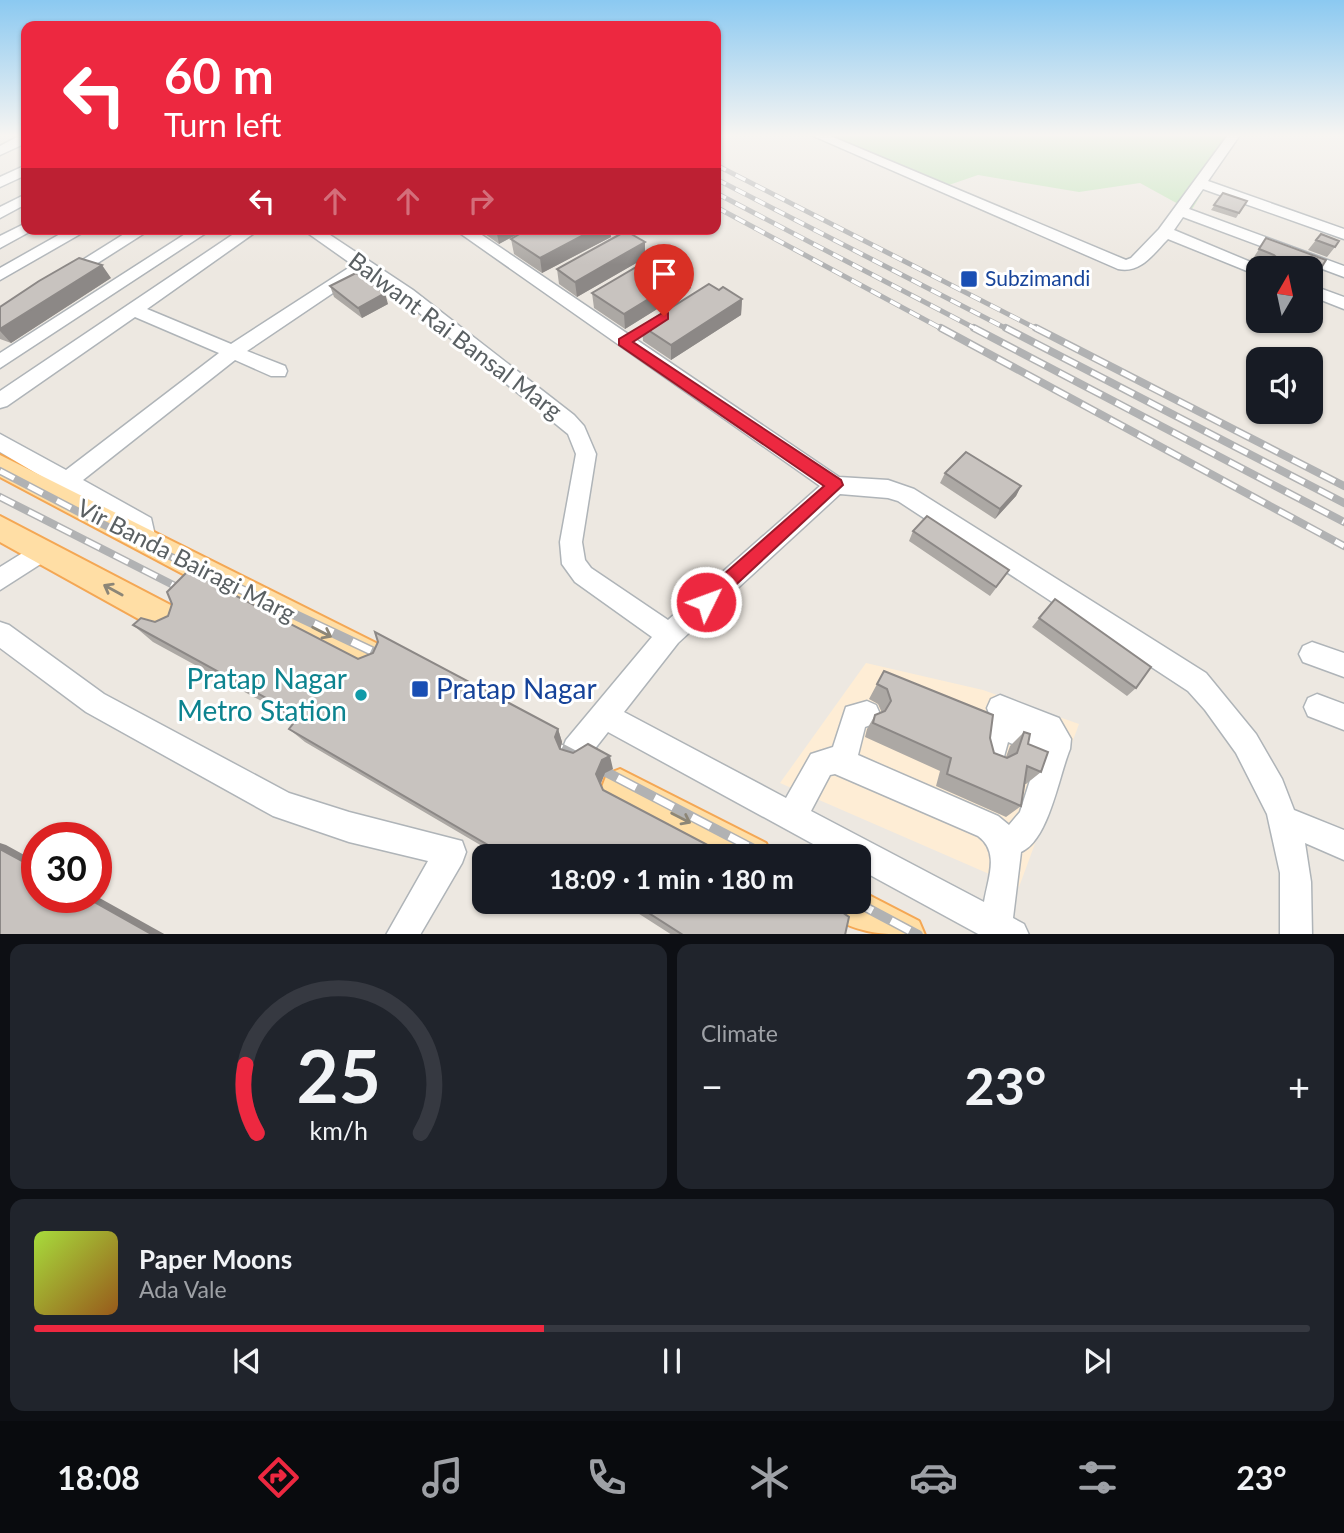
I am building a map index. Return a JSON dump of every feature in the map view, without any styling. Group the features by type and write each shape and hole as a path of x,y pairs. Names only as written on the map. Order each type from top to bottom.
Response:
{"main road":[{"name":"Vir Banda Bairagi Marg","path":"0,465 60,487 145,540 371,657"},
{"path":"0,528 21,559 173,622"},
{"path":"620,787 730,844"},
{"path":"866,914 905,934"}],"street":[{"path":"919,179 1124,265 1137,262 1165,232 1202,179"},
{"path":"1199,183 1344,234"},
{"path":"0,213 21,201"},
{"path":"1180,211 1344,272"},
{"path":"0,243 21,231"},
{"path":"1165,232 1246,264"},
{"path":"0,275 70,235"},
{"path":"48,286 133,235"},
{"path":"0,362 195,235"},
{"path":"0,401 243,235"},
{"name":"Balwant Rai Bansal Marg","path":"319,235 407,294 568,420 577,431 586,454 571,542 574,564 583,575 669,635"},
{"path":"474,235 503,251 541,284 575,308 835,485 888,489 906,495 1197,682 1233,724 1255,758 1284,820 1294,865 1296,934"},
{"path":"0,442 60,487 232,350 298,304 364,265"},
{"path":"541,284 564,271"},
{"path":"575,308 598,295"},
{"path":"1323,295 1344,303"},
{"path":"134,310 278,371"},
{"path":"624,342 646,327"},
{"path":"576,750 669,635 835,485"},
{"path":"0,580 21,559"},
{"path":"0,633 95,704 283,806 349,827 451,852 402,934"},
{"path":"1312,654 1344,665"},
{"path":"1317,707 1344,717"},
{"path":"1000,708 1049,728 1057,739 1032,820 1017,839 1004,843"},
{"path":"842,763 855,716 867,714"},
{"path":"604,716 1004,930 1007,853 998,833 988,826 842,763 827,760 821,764 792,816"},
{"path":"992,754 997,727 1000,725 1056,749"},
{"path":"1284,820 1344,845"}],"shaded area":[{"path":"866,663 983,690 1079,724 1019,887 780,783"}],"green space":[{"path":"924,179 968,179 943,187"},
{"path":"999,179 1211,179 1191,211 1140,183 1079,192"}],"building":[{"path":"1223,193 1247,201 1239,213 1214,205"},
{"path":"1321,234 1339,241 1335,247 1316,240"},
{"path":"518,235 584,235 540,258 511,239"},
{"path":"619,235 633,235 645,242 575,282 557,269"},
{"path":"1266,238 1315,256 1275,256 1259,249"},
{"path":"660,253 691,273 624,314 592,293"},
{"path":"79,258 102,265 0,329 0,307"},
{"path":"356,273 385,293 358,308 330,286"},
{"path":"709,284 719,290 723,287 742,299 671,345 642,326"},
{"path":"966,452 1021,486 1000,509 945,473"},
{"path":"927,516 1009,570 996,587 913,531"},
{"name":"Pratap Nagar Metro Station","path":"188,571 358,659 373,653 378,642 375,632 558,729 555,737 560,749 573,753 588,744 610,756 602,760 596,774 603,790 706,844 486,844 289,729 299,716 133,625 141,618 155,622 168,616 172,604 167,592"},
{"path":"1055,599 1151,667 1136,688 1039,618"},
{"path":"884,671 993,715 990,738 994,753 1007,758 1017,753 1024,732 1030,734 1028,744 1048,752 1041,772 1027,766 1021,806 947,774 951,758 873,723 875,715 885,711 891,701 887,689 877,684"},
{"path":"0,849 21,860 21,913 112,912 151,934 0,934"},
{"path":"650,914 845,914 849,917 845,934 681,934"}],"railway":[{"path":"743,179 1039,330"},
{"path":"721,182 1009,330"},
{"path":"721,196 978,330"},
{"path":"721,210 944,330"},
{"path":"941,328 1344,546"},
{"path":"974,328 1344,522"},
{"path":"1006,328 1344,503"},
{"path":"1036,328 1344,486"},
{"path":"0,471 98,522 241,590"},
{"path":"0,497 183,590"},
{"path":"180,588 192,594"},
{"path":"238,588 391,660"},
{"path":"543,739 744,844"},
{"path":"871,910 916,934"}],"place":[{"name":"Subzimandi","path":"969,279"},
{"name":"Pratap Nagar","path":"420,689"},
{"name":"Pratap Nagar Metro Station","path":"361,695"}],"route":[{"path":"664,316 624,342 835,485 706,602"}]}
